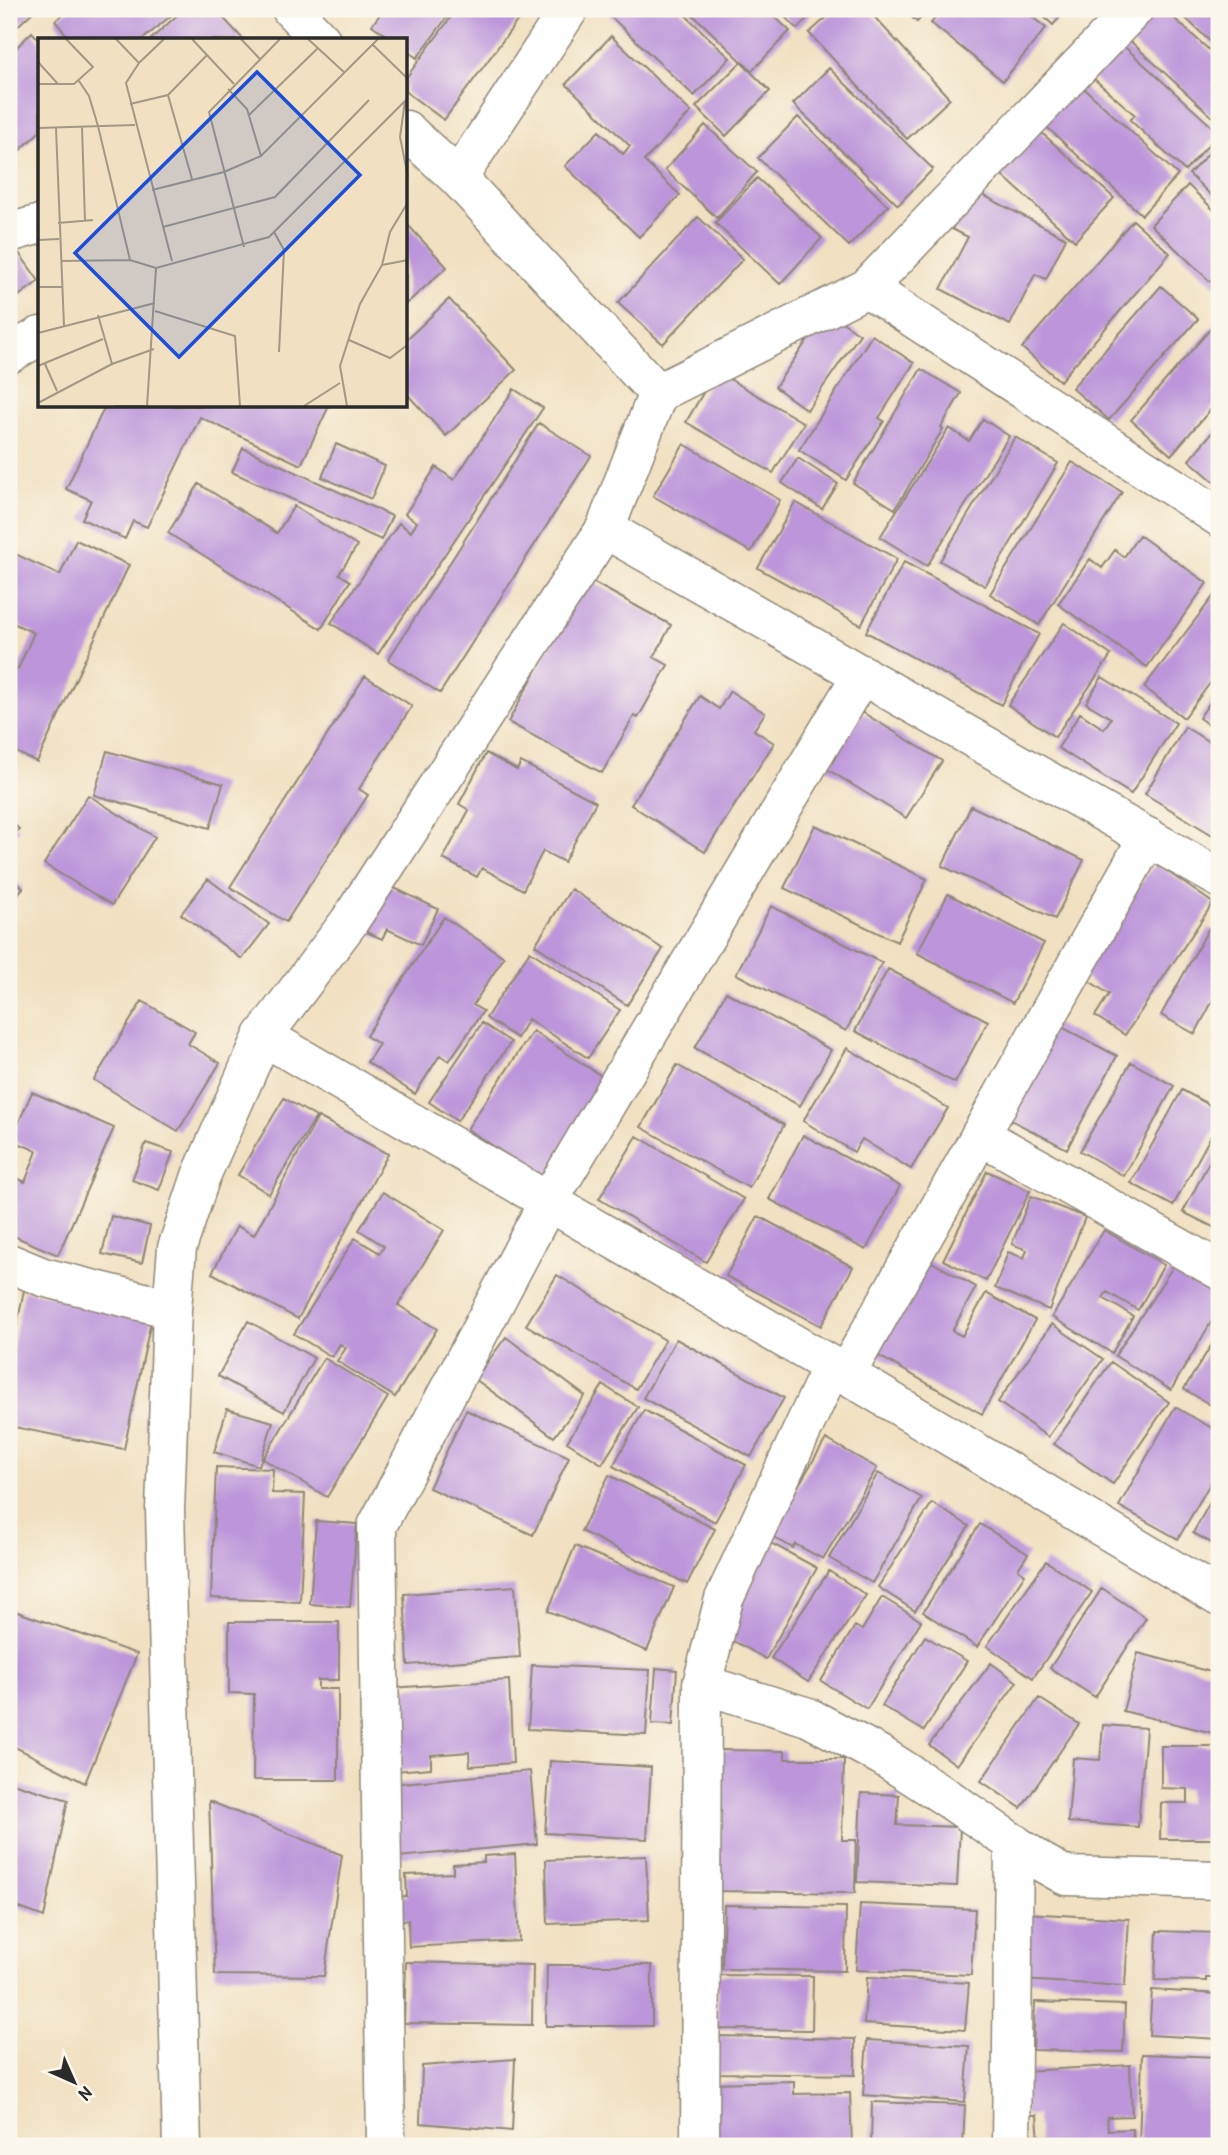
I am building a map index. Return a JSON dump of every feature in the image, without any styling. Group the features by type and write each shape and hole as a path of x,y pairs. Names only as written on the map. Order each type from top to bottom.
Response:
{"street":[{"path":"291,9 319,38"},
{"path":"458,178 569,9"},
{"path":"182,2146 165,1510 172,1309 177,1248 201,1175 263,1036 349,922 605,529 659,393 867,288 1134,9"},
{"path":"408,135 458,178 659,393"},
{"path":"9,233 38,225"},
{"path":"867,288 1219,517"},
{"path":"9,354 38,338"},
{"path":"605,529 1219,878"},
{"path":"386,2146 377,1526 548,1202 862,674"},
{"path":"832,1366 850,1367 1148,837"},
{"path":"263,1036 832,1366 1219,1597"},
{"path":"980,1135 1219,1270"},
{"path":"9,1264 43,1277 172,1309"},
{"path":"700,2146 702,1684 724,1599 832,1366"},
{"path":"702,1684 808,1717 882,1756 1066,1876 1219,1880"},
{"path":"1011,2146 1014,1843"}],"building":[{"path":"9,9 36,9 9,34"},
{"path":"69,9 179,9 144,38 69,38 55,21"},
{"path":"184,9 215,9 242,38 152,38"},
{"path":"384,9 453,9 417,58 408,51 408,38 390,38 372,25"},
{"path":"457,9 526,9 444,120 408,93 408,75"},
{"path":"679,9 730,58 694,96 605,11"},
{"path":"687,9 766,9 790,31 752,71"},
{"path":"777,9 816,9 797,29"},
{"path":"836,9 867,9 950,99 907,139 809,33"},
{"path":"903,9 929,9 917,22"},
{"path":"943,9 1022,9 1046,28 1003,81 931,23"},
{"path":"1035,9 1067,9 1053,25"},
{"path":"1156,9 1164,9 1219,59 1219,123 1128,39"},
{"path":"1176,9 1219,9 1219,50"},
{"path":"32,32 38,39 38,133 9,161 9,55"},
{"path":"611,36 691,112 644,161 680,195 639,237 565,166 599,131 623,154 630,146 566,84"},
{"path":"1114,37 1219,133 1185,171 1130,120 1135,115 1085,71"},
{"path":"741,62 770,91 726,136 696,107"},
{"path":"829,68 933,169 898,205 793,104"},
{"path":"1073,78 1178,175 1142,215 1036,117"},
{"path":"798,117 888,206 849,246 758,158"},
{"path":"1032,124 1114,198 1075,241 993,167"},
{"path":"705,125 757,172 717,218 665,170"},
{"path":"1219,142 1219,203 1189,174"},
{"path":"757,178 822,238 780,284 715,223"},
{"path":"1188,185 1219,215 1219,290 1151,225"},
{"path":"973,190 1066,238 1046,279 1035,274 1010,325 941,289 968,237 952,229"},
{"path":"698,217 743,259 663,344 618,303"},
{"path":"1133,220 1170,253 1060,381 1022,348"},
{"path":"408,225 447,267 408,302"},
{"path":"19,253 38,282 9,303 9,260"},
{"path":"1161,286 1198,319 1109,420 1072,388"},
{"path":"449,299 516,370 446,436 408,395 408,338"},
{"path":"827,312 860,334 807,410 775,387"},
{"path":"1219,319 1219,400 1171,455 1131,420"},
{"path":"872,335 914,363 879,418 884,421 846,480 799,450"},
{"path":"921,369 961,393 941,427 943,429 895,509 853,483"},
{"path":"716,371 804,423 773,473 686,422"},
{"path":"514,389 543,408 378,654 331,623 399,523 411,532 417,522 405,514 436,467 454,480"},
{"path":"104,408 328,408 301,465 200,417 147,527 133,521 125,539 82,519 91,500 66,489"},
{"path":"983,419 1009,436 927,566 880,537 949,428 969,441"},
{"path":"539,423 591,456 440,693 388,660"},
{"path":"1219,424 1219,486 1189,460"},
{"path":"1015,437 1058,463 985,586 940,561"},
{"path":"336,444 385,466 371,499 322,477"},
{"path":"684,444 780,500 751,552 653,496"},
{"path":"243,448 392,516 381,540 232,472"},
{"path":"798,458 838,484 822,509 782,483"},
{"path":"1072,462 1122,492 1039,625 990,594"},
{"path":"199,484 277,533 294,506 357,546 339,574 350,581 321,629 168,533"},
{"path":"795,502 897,559 861,625 758,568"},
{"path":"1139,535 1207,583 1147,667 1058,604 1090,559 1102,568 1115,550 1124,557"},
{"path":"76,540 129,565 37,762 9,749 9,665 18,669 34,633 9,621 9,551 60,575"},
{"path":"904,562 1039,634 1001,705 866,632"},
{"path":"587,579 671,625 654,657 668,665 638,718 634,716 602,773 508,722"},
{"path":"1219,589 1219,671 1184,718 1144,687"},
{"path":"1064,623 1111,655 1055,737 1008,705"},
{"path":"365,676 412,706 359,789 368,795 286,922 230,887"},
{"path":"1102,677 1176,723 1131,794 1058,748 1080,713 1104,729 1111,718 1086,703"},
{"path":"1219,689 1219,732 1199,718"},
{"path":"730,691 765,713 754,730 774,743 705,852 631,805 700,696 719,709"},
{"path":"862,712 942,761 906,818 827,769"},
{"path":"1185,727 1219,748 1219,839 1145,794"},
{"path":"107,751 223,784 210,828 94,795"},
{"path":"486,753 517,770 521,762 596,802 564,862 543,851 523,890 482,868 477,877 443,859 469,810 459,804"},
{"path":"88,795 155,837 112,905 44,864"},
{"path":"971,806 1084,860 1055,919 942,866"},
{"path":"9,820 19,829 9,839"},
{"path":"815,825 927,879 897,942 784,888"},
{"path":"1155,863 1213,903 1125,1035 1095,1016 1109,994 1080,975"},
{"path":"9,875 23,888 9,904"},
{"path":"208,879 269,924 242,959 181,914"},
{"path":"386,884 438,909 421,945 387,929 382,939 364,931"},
{"path":"571,889 663,949 627,1005 535,945"},
{"path":"948,894 1044,943 1013,1003 917,953"},
{"path":"771,906 882,963 846,1031 736,974"},
{"path":"444,917 504,957 473,1005 483,1011 449,1061 440,1055 415,1094 367,1062 379,1044 366,1036"},
{"path":"1209,928 1219,934 1219,989 1195,1034 1161,1015"},
{"path":"530,951 620,1010 588,1058 528,1019 517,1038 486,1018"},
{"path":"888,969 988,1021 955,1083 855,1031"},
{"path":"726,992 831,1050 800,1106 695,1048"},
{"path":"142,1001 195,1032 188,1044 220,1063 178,1131 94,1080"},
{"path":"482,1023 511,1042 457,1121 429,1102"},
{"path":"1056,1024 1117,1056 1067,1149 1007,1118"},
{"path":"533,1031 609,1081 544,1179 467,1129"},
{"path":"847,1048 948,1108 911,1169 862,1139 854,1152 803,1121"},
{"path":"1131,1062 1174,1086 1124,1176 1080,1151"},
{"path":"677,1065 784,1125 749,1188 641,1127"},
{"path":"1182,1090 1219,1110 1219,1121 1173,1206 1131,1183"},
{"path":"32,1092 114,1128 58,1255 9,1234 9,1174 25,1182 37,1151 11,1140"},
{"path":"284,1098 316,1117 269,1194 238,1175"},
{"path":"318,1117 388,1154 298,1319 212,1273 237,1226 254,1235"},
{"path":"803,1135 900,1186 866,1250 769,1199"},
{"path":"637,1136 744,1199 706,1262 599,1199"},
{"path":"146,1143 173,1152 159,1190 132,1180"},
{"path":"1219,1143 1219,1230 1183,1212"},
{"path":"987,1171 1030,1191 986,1281 943,1260"},
{"path":"383,1192 444,1230 398,1305 437,1329 395,1397 337,1361 346,1348 340,1344 332,1357 294,1334 355,1238 380,1253 384,1246 359,1230"},
{"path":"1031,1196 1085,1217 1049,1310 995,1288 1008,1252 1024,1258 1027,1250 1012,1244"},
{"path":"111,1216 150,1226 142,1263 102,1254"},
{"path":"758,1216 853,1267 821,1326 726,1276"},
{"path":"1104,1230 1164,1265 1138,1310 1107,1292 1103,1298 1133,1316 1112,1353 1052,1317"},
{"path":"923,1257 976,1287 952,1331 962,1336 986,1293 1035,1320 982,1414 870,1351"},
{"path":"1174,1265 1219,1292 1219,1309 1171,1390 1115,1356"},
{"path":"557,1275 665,1340 636,1389 526,1325"},
{"path":"24,1290 152,1316 124,1449 9,1426 9,1366"},
{"path":"248,1321 314,1358 284,1412 218,1376"},
{"path":"1052,1324 1103,1359 1048,1437 998,1402"},
{"path":"1219,1333 1219,1410 1184,1389"},
{"path":"506,1337 585,1396 554,1437 475,1379"},
{"path":"676,1339 784,1398 751,1457 643,1398"},
{"path":"324,1358 388,1397 327,1497 263,1459"},
{"path":"1111,1362 1169,1402 1113,1484 1054,1444"},
{"path":"603,1385 638,1407 602,1464 567,1442"},
{"path":"1175,1407 1219,1432 1219,1468 1178,1539 1119,1506"},
{"path":"227,1409 273,1422 259,1466 214,1452"},
{"path":"466,1410 569,1457 533,1535 429,1488"},
{"path":"644,1410 746,1465 715,1522 613,1466"},
{"path":"826,1439 877,1468 823,1559 795,1544 793,1548 763,1531 791,1498"},
{"path":"216,1467 273,1469 272,1493 305,1494 300,1602 211,1598"},
{"path":"878,1473 922,1498 872,1583 829,1558"},
{"path":"609,1475 715,1529 687,1584 581,1531"},
{"path":"1219,1486 1219,1547 1193,1533"},
{"path":"932,1503 969,1526 915,1611 878,1587"},
{"path":"316,1521 357,1524 350,1607 310,1604"},
{"path":"980,1524 1028,1554 1018,1569 1025,1574 977,1647 923,1612"},
{"path":"769,1542 817,1568 766,1659 719,1633"},
{"path":"575,1546 674,1587 647,1651 548,1611"},
{"path":"1046,1561 1092,1592 1033,1678 987,1646"},
{"path":"829,1571 866,1595 808,1682 771,1658"},
{"path":"515,1586 520,1657 408,1665 404,1594"},
{"path":"1102,1588 1146,1618 1095,1697 1050,1668"},
{"path":"882,1597 921,1621 867,1709 821,1681 855,1626 862,1630"},
{"path":"9,1609 137,1654 85,1783 9,1744"},
{"path":"229,1622 339,1622 339,1680 318,1680 318,1689 338,1689 338,1780 253,1780 254,1694 229,1693"},
{"path":"925,1636 967,1661 924,1731 882,1706"},
{"path":"1138,1653 1219,1674 1217,1734 1123,1711"},
{"path":"991,1663 1017,1682 957,1765 929,1745"},
{"path":"532,1665 650,1670 646,1735 528,1729"},
{"path":"656,1668 677,1670 673,1725 652,1724"},
{"path":"509,1680 513,1763 470,1766 469,1752 431,1755 431,1768 395,1771 391,1688"},
{"path":"1039,1698 1079,1724 1021,1808 981,1781"},
{"path":"1103,1725 1146,1728 1138,1827 1068,1822 1073,1758 1100,1760"},
{"path":"1161,1746 1219,1746 1219,1839 1160,1839 1161,1803 1188,1803 1188,1789 1161,1788"},
{"path":"720,1750 785,1751 785,1759 844,1759 842,1840 856,1840 855,1893 717,1891"},
{"path":"550,1761 651,1767 647,1839 545,1833"},
{"path":"530,1771 537,1844 398,1857 392,1784"},
{"path":"9,1782 68,1800 44,1917 9,1904"},
{"path":"861,1793 899,1795 897,1825 960,1827 957,1886 857,1882"},
{"path":"209,1801 342,1855 324,1976 215,1975"},
{"path":"515,1854 519,1941 409,1947 408,1920 400,1921 399,1897 407,1896 406,1875 453,1873 453,1864 484,1862 484,1856"},
{"path":"646,1856 649,1920 548,1924 546,1860"},
{"path":"860,1904 975,1909 971,1975 856,1970"},
{"path":"724,1905 846,1907 845,1971 722,1969"},
{"path":"1025,1913 1129,1919 1125,1986 1020,1980"},
{"path":"1157,1931 1219,1933 1219,1978 1206,1978 1206,1981 1155,1980"},
{"path":"406,1962 533,1965 532,2025 404,2023"},
{"path":"547,1965 652,1965 652,2026 546,2026"},
{"path":"718,1975 813,1976 812,2030 717,2029"},
{"path":"867,1977 969,1983 965,2030 864,2024"},
{"path":"1152,1990 1219,1994 1219,2039 1149,2035"},
{"path":"1035,2002 1125,2005 1123,2052 1033,2050"},
{"path":"719,2036 855,2039 855,2075 718,2073"},
{"path":"867,2040 969,2046 965,2102 863,2095"},
{"path":"1142,2054 1219,2057 1219,2146 1139,2146"},
{"path":"515,2059 512,2131 420,2123 422,2066"},
{"path":"1130,2065 1132,2116 1107,2117 1108,2130 1133,2129 1133,2146 1027,2146 1027,2143 1039,2142 1037,2115 1025,2115 1023,2071"},
{"path":"794,2081 794,2094 850,2093 852,2146 711,2146 711,2083"},
{"path":"872,2102 965,2105 963,2146 871,2146"}]}
